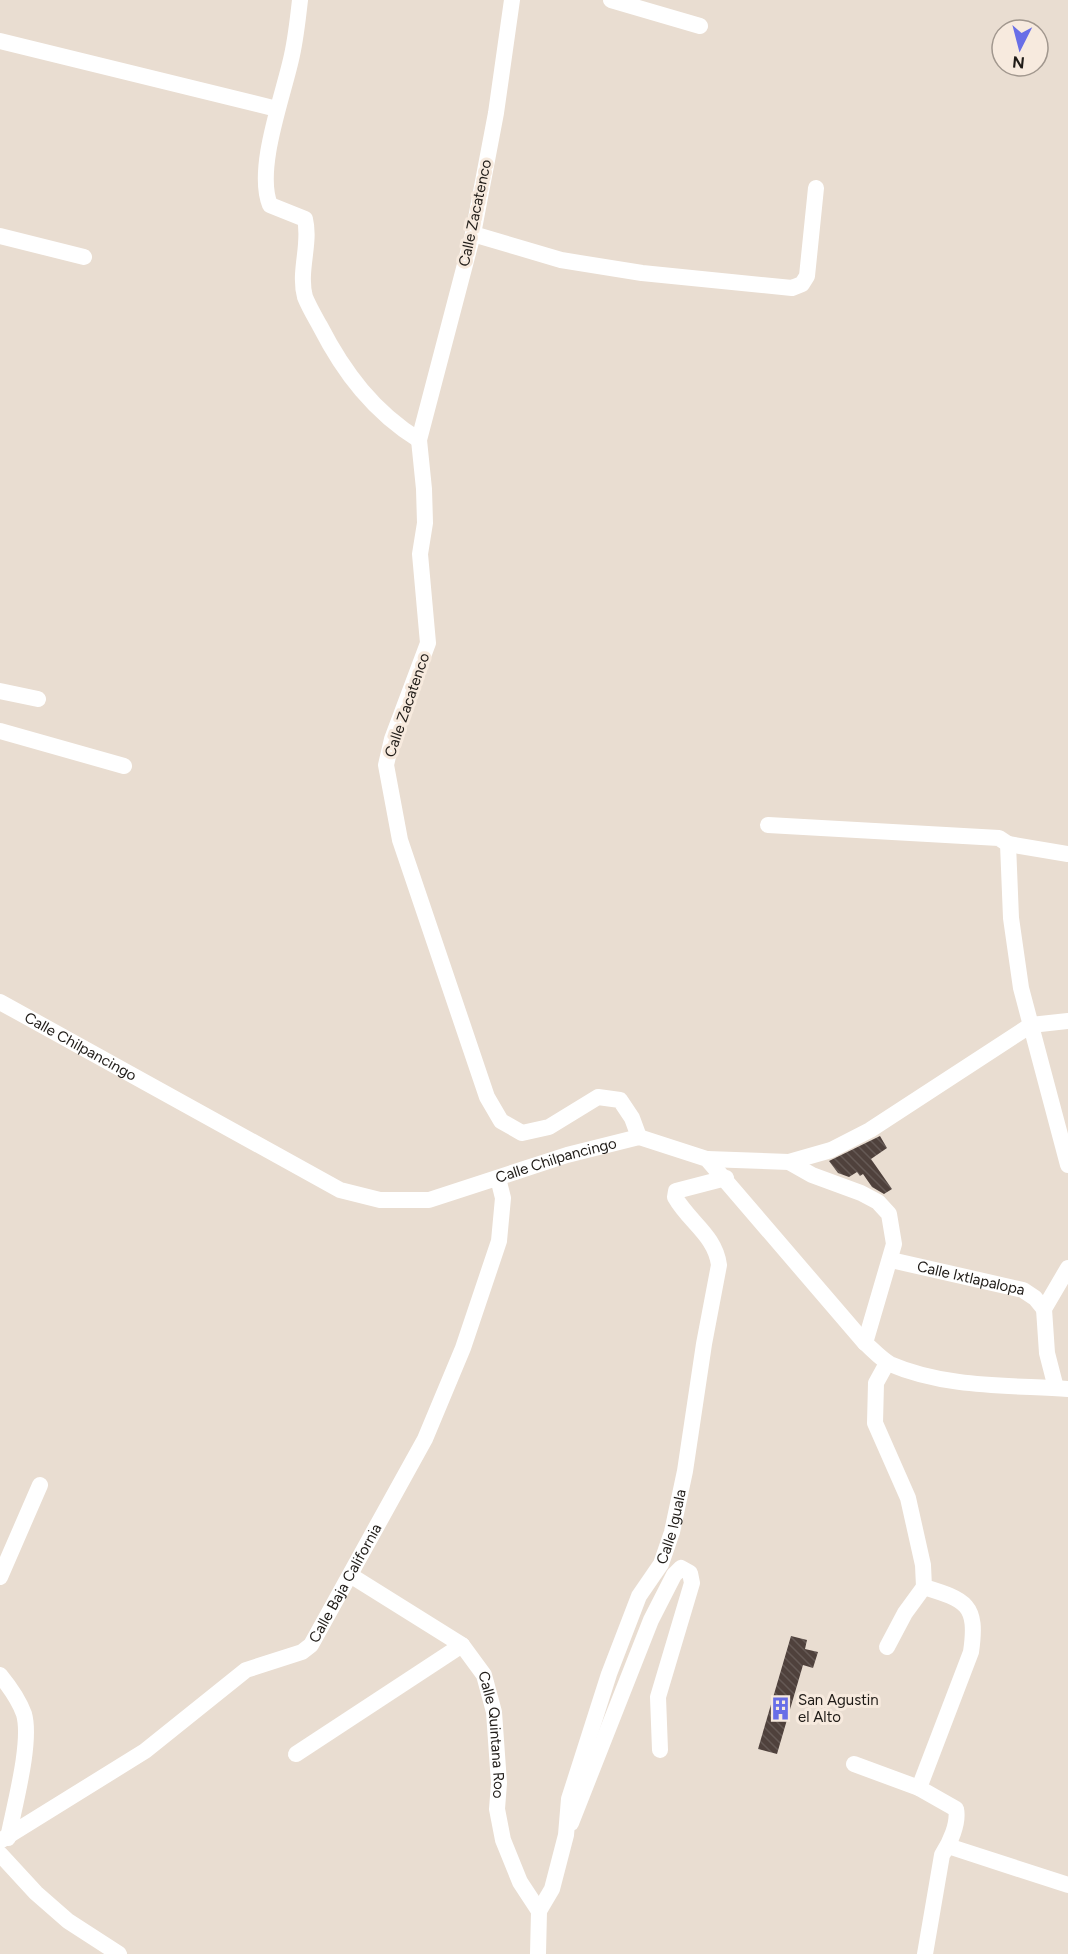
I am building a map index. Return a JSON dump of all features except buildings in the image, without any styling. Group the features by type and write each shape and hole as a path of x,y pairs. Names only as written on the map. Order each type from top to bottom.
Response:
{"street":[{"path":"300,0 293,55 278,109 266,177 266,194 270,205 305,219 308,229 303,273 305,297 330,346 358,388 392,423 419,440"},
{"name":"Calle Zacatenco","path":"512,0 496,113 473,234 419,440 424,489 424,523 420,554 428,643 392,739 386,765 400,840 487,1097 501,1120 522,1133 549,1127 598,1097 620,1100 632,1118 639,1137"},
{"path":"611,0 700,26"},
{"path":"0,41 278,109"},
{"path":"473,234 561,260 642,273 792,288 802,284 807,276 816,188"},
{"path":"0,236 84,257"},
{"path":"0,691 38,699"},
{"path":"0,731 124,765"},
{"path":"768,825 999,838 1008,844 1068,854"},
{"path":"1008,844 1011,918 1021,988 1060,1110 1068,1165"},
{"name":"Calle Chilpancingo","path":"0,1002 340,1190 380,1200 404,1202 429,1200 567,1155 639,1137"},
{"path":"639,1137 707,1159 789,1162 831,1150 870,1130 1031,1025 1068,1020"},
{"path":"707,1159 726,1178 865,1343 887,1363 930,1377 965,1383 1062,1388 1047,1353 1044,1309 1068,1269"},
{"path":"789,1162 812,1175 878,1202 889,1214 893,1230 891,1260 865,1343"},
{"name":"Calle Baja California","path":"4,1840 145,1751 246,1670 302,1652 311,1645 425,1439 463,1348 499,1241 503,1205 498,1178"},
{"name":"Calle Iguala","path":"539,1911 552,1889 566,1835 569,1799 609,1674 639,1596 661,1564 672,1532 685,1471 704,1344 718,1279 718,1252 710,1238 675,1197 676,1191 726,1178"},
{"name":"Calle Ixtlapalopa","path":"891,1260 1023,1290 1035,1298 1044,1309"},
{"path":"887,1363 876,1383 875,1424 908,1498 923,1565 924,1587 904,1613 887,1647"},
{"path":"0,1577 40,1485"},
{"path":"566,1835 581,1803 651,1620 674,1575 681,1568 690,1573 692,1583 658,1697 660,1750"},
{"name":"Calle Quintana Roo","path":"350,1575 462,1644 484,1675 494,1712 499,1783 497,1809 503,1840 520,1882 539,1911"},
{"path":"919,1788 971,1652 973,1637 967,1606 958,1598 924,1587"},
{"path":"296,1754 462,1644"},
{"path":"0,1675 10,1687 24,1714 26,1738 4,1840"},
{"path":"854,1764 919,1788 956,1809 958,1816 948,1846 942,1854 925,1954"},
{"path":"948,1846 1068,1885"},
{"path":"0,1854 36,1893 68,1921 114,1952"},
{"path":"538,1954 539,1911"}],"place":[{"name":"San Agustin el Alto","path":"780,1709"}]}
